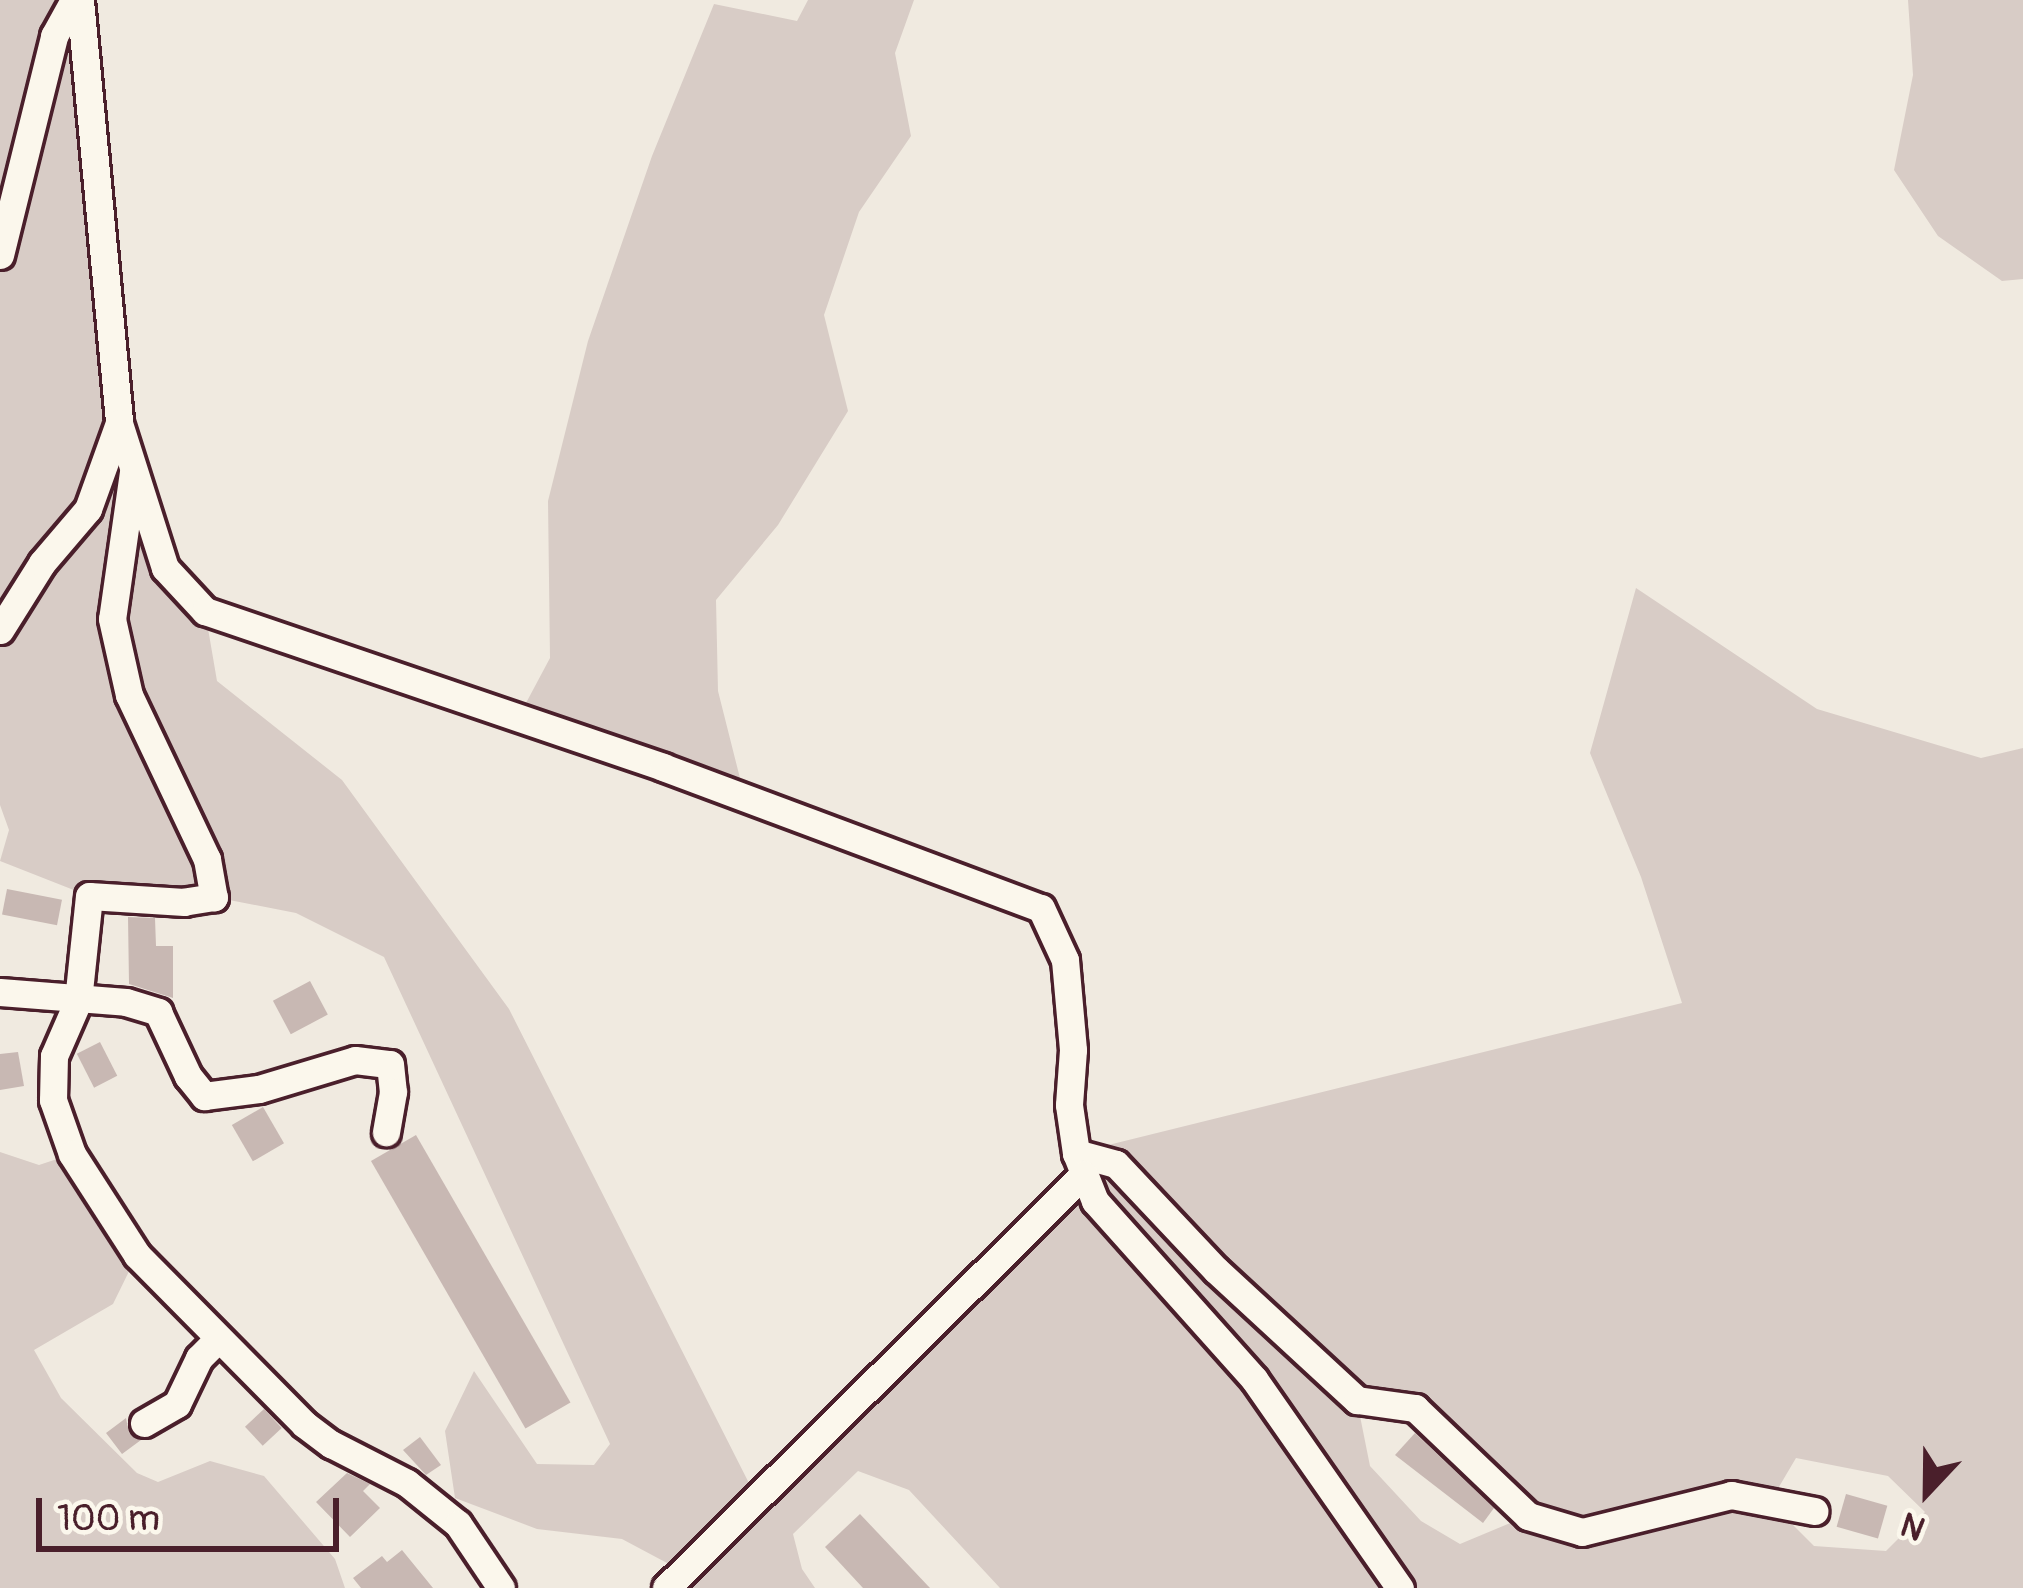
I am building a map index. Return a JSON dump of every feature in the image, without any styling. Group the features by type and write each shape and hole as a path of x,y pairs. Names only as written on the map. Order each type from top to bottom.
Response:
{"street":[{"path":"0,255 54,36 77,0"},
{"path":"77,0 119,422 165,568 205,611 663,767 1041,908 1065,960 1071,992 1069,1105 1080,1163 1096,1201 1254,1378 1400,1588"},
{"path":"0,630 42,563 88,509 119,422"},
{"path":"134,469 112,619 129,695 207,859 214,897 184,902 89,896 78,1001 54,1056 53,1100 72,1154 137,1255 304,1424 406,1484 458,1524 501,1588"},
{"path":"0,992 126,1002 158,1012 188,1076 204,1096 259,1089 355,1060 390,1064 393,1092 386,1132"},
{"path":"666,1588 1080,1163 1116,1164 1232,1286 1357,1400 1415,1408 1528,1516 1582,1532 1732,1495 1814,1511"},
{"path":"144,1423 177,1404 199,1358 218,1339"}],"shaded area":[{"path":"0,0 80,0 119,423 165,567 205,611 217,681 342,780 509,1009 756,1497 1084,1175 1076,1153 1682,1003 1641,877 1590,753 1636,588 1817,709 1981,758 2023,748 2023,1588 1000,1588 909,1490 858,1471 793,1534 802,1569 815,1588 666,1588 682,1571 622,1539 537,1529 455,1498 445,1431 474,1371 537,1464 594,1465 610,1444 384,957 296,913 214,897 89,896 0,861 9,830 0,805","holes":["1357,1401 1415,1408 1527,1516 1460,1544 1421,1521 1370,1466","1796,1458 1888,1476 1925,1512 1886,1551 1814,1546 1770,1502"]},
{"path":"808,0 914,0 895,53 911,136 859,212 824,315 848,411 778,525 716,600 718,691 745,798 518,718 550,658 548,501 588,341 652,156 714,4 797,21"},
{"path":"1908,0 2023,0 2023,279 2002,281 1938,236 1894,170 1913,75"},
{"path":"0,1152 39,1165 72,1154 137,1255 113,1304 34,1350 61,1398 137,1473 158,1482 210,1461 264,1476 335,1559 345,1588 0,1588"}],"building":[{"path":"7,889 62,900 57,925 2,915"},
{"path":"128,917 155,918 156,946 173,946 173,998 129,984"},
{"path":"310,981 328,1015 291,1034 273,1001"},
{"path":"100,1042 117,1076 94,1088 77,1054"},
{"path":"18,1052 24,1086 0,1090 0,1054"},
{"path":"263,1107 284,1143 253,1161 232,1125"},
{"path":"416,1135 570,1403 525,1429 371,1161"},
{"path":"264,1409 282,1428 263,1446 245,1427"},
{"path":"126,1418 129,1433 141,1440 122,1454 106,1433"},
{"path":"1415,1433 1494,1508 1483,1523 1395,1455"},
{"path":"420,1437 441,1465 426,1475 403,1450"},
{"path":"347,1473 370,1484 363,1491 380,1508 350,1537 316,1502"},
{"path":"1846,1494 1887,1506 1878,1539 1837,1527"},
{"path":"860,1514 930,1588 863,1588 825,1547"},
{"path":"402,1550 433,1588 361,1588 353,1578 382,1556 387,1562"}]}
